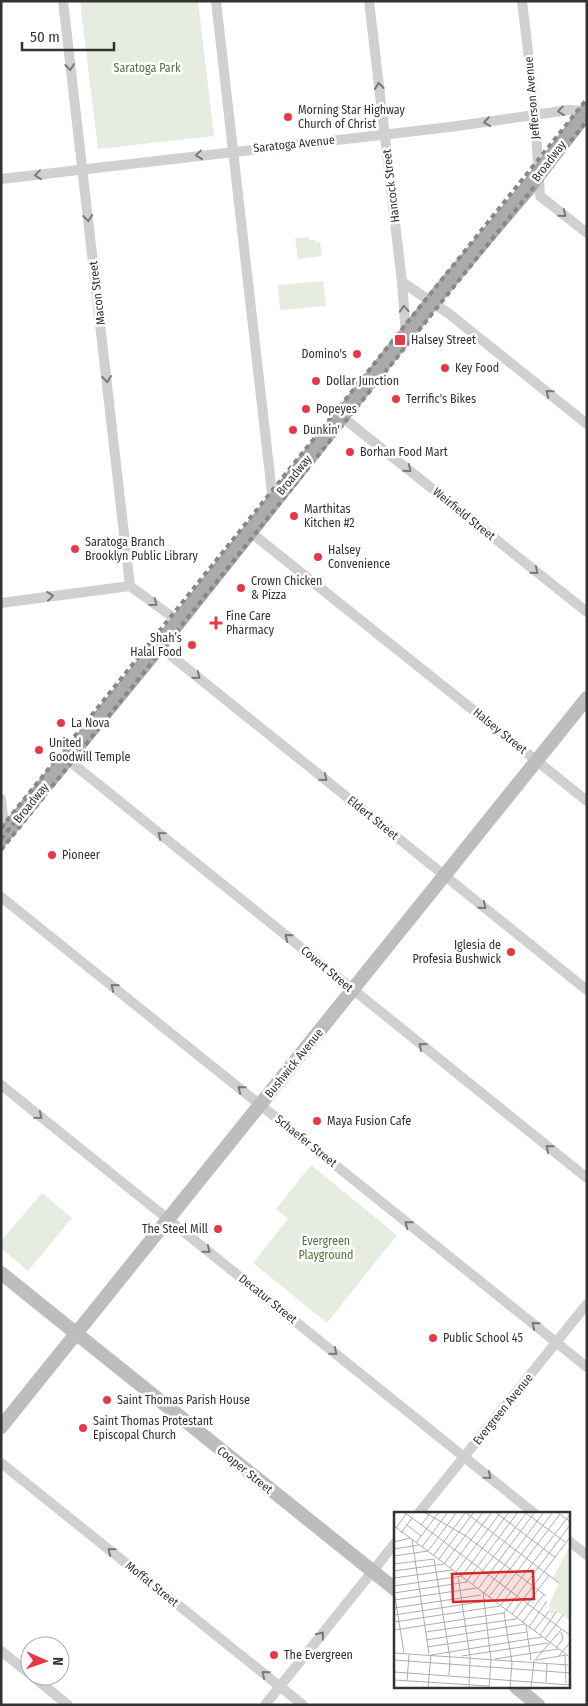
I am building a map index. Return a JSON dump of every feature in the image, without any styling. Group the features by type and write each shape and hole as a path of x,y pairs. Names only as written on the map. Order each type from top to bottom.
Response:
{"main road":[{"name":"Broadway","path":"3,837 159,646 431,302 538,176 587,111"},
{"name":"Bushwick Avenue","path":"1,1427 587,698"},
{"name":"Cooper Street","path":"1,1273 394,1588"},
{"path":"517,1688 538,1705"}],"street":[{"name":"Macon Street","path":"63,1 130,586"},
{"path":"216,1 273,502"},
{"name":"Hancock Street","path":"369,1 402,282 406,335"},
{"name":"Jefferson Avenue","path":"522,1 535,114 540,196 587,233"},
{"name":"Saratoga Avenue","path":"1,179 503,120 569,110 587,111"},
{"path":"402,282 448,313 587,424"},
{"name":"Weirfield Street","path":"341,416 587,612"},
{"name":"Halsey Street","path":"249,531 587,801"},
{"path":"1,603 130,586 178,621"},
{"name":"Eldert Street","path":"159,646 587,990"},
{"name":"Covert Street","path":"67,759 587,1178"},
{"path":"1,799 3,837"},
{"name":"Schaefer Street","path":"1,897 587,1367"},
{"name":"Decatur Street","path":"1,1085 533,1512"},
{"name":"Evergreen Avenue","path":"420,1512 587,1304"},
{"name":"Moffat Street","path":"1,1463 302,1705"},
{"path":"570,1542 587,1556"},
{"path":"265,1705 394,1544"},
{"path":"1,1651 20,1666"},
{"path":"45,1686 68,1705"}],"green space":[{"name":"Saratoga Park","path":"80,1 198,1 214,136 98,149"},
{"path":"309,237 309,240 320,242 322,256 298,259 295,238"},
{"path":"323,281 326,306 280,310 278,285"},
{"name":"Evergreen Playground","path":"311,1165 397,1235 327,1323 253,1263 288,1219 276,1209"},
{"path":"42,1193 72,1218 28,1271 1,1248 1,1241"}],"railway":[{"path":"1,828 587,99"},
{"path":"1,850 587,121"},
{"path":"1,839 14,823"}],"place":[{"name":"Morning Star Highway Church of Christ","path":"288,117"},
{"name":"Halsey Street","path":"400,340"},
{"name":"Domino's","path":"357,354"},
{"name":"Key Food","path":"445,368"},
{"name":"Dollar Junction","path":"316,381"},
{"name":"Terrific's Bikes","path":"396,399"},
{"name":"Popeyes","path":"306,409"},
{"name":"Dunkin'","path":"293,430"},
{"name":"Borhan Food Mart","path":"350,452"},
{"name":"Marthitas Kitchen #2","path":"294,516"},
{"name":"Saratoga Branch Brooklyn Public Library","path":"75,549"},
{"name":"Halsey Convenience","path":"318,557"},
{"name":"Crown Chicken & Pizza","path":"241,588"},
{"name":"Fine Care Pharmacy","path":"216,623"},
{"name":"Shah’s Halal Food","path":"192,645"},
{"name":"La Nova","path":"61,723"},
{"name":"United Goodwill Temple","path":"39,750"},
{"name":"Pioneer","path":"52,855"},
{"name":"Iglesia de Profesia Bushwick","path":"511,952"},
{"name":"Maya Fusion Cafe","path":"317,1121"},
{"name":"The Steel Mill","path":"218,1229"},
{"name":"Public School 45","path":"433,1338"},
{"name":"Saint Thomas Parish House","path":"107,1400"},
{"name":"Saint Thomas Protestant Episcopal Church","path":"83,1428"},
{"name":"The Evergreen","path":"274,1655"}]}
